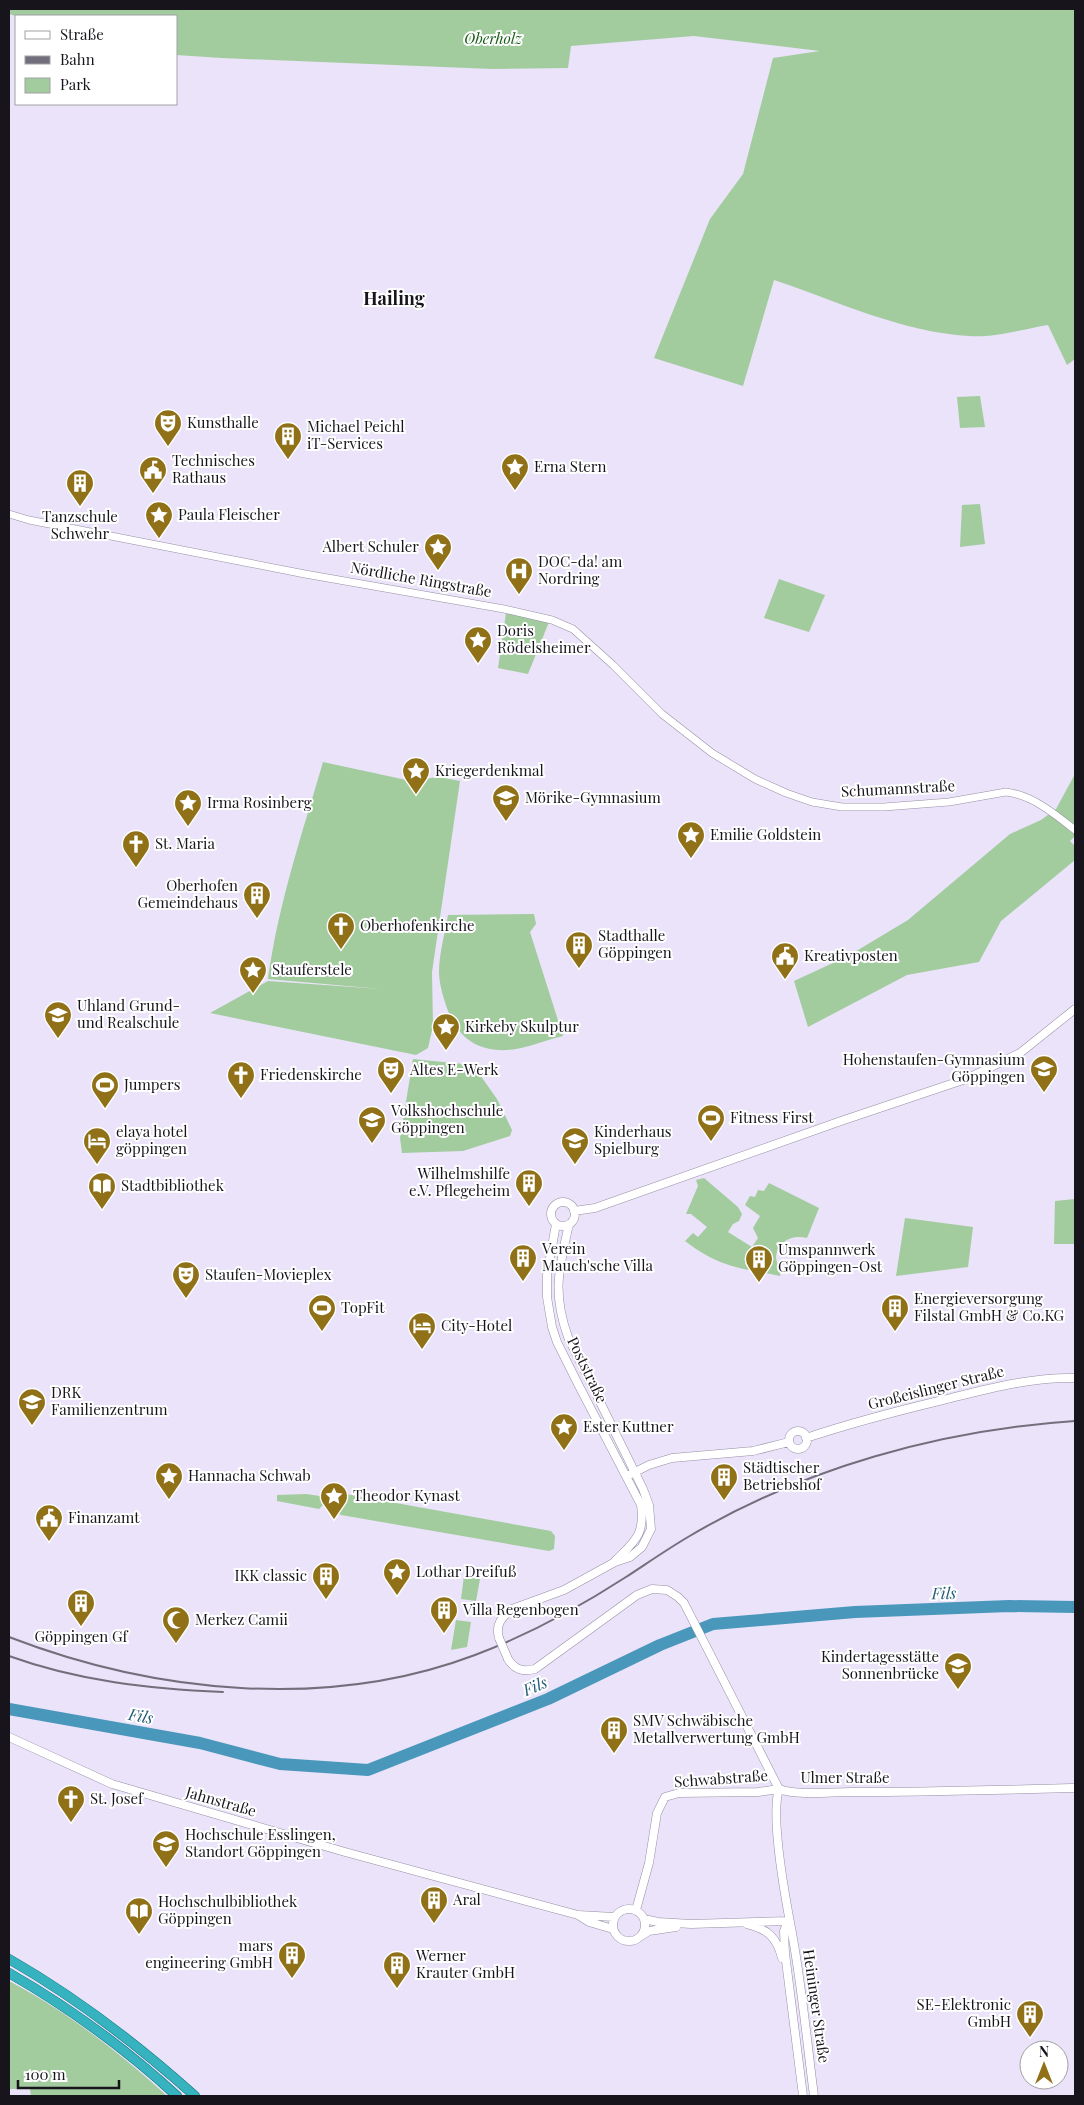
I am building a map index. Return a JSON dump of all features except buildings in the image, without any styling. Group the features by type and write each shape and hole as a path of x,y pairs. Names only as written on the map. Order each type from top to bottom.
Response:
{"highway":[{"path":"9,1959 45,1980 106,2021 162,2066 195,2096"},
{"path":"9,1973 40,1990 99,2031 177,2096"}],"main road":[{"path":"574,1211 595,1208 966,1079 1020,1053 1075,1009"},
{"path":"556,1203 567,1203 574,1211 574,1218 569,1224 562,1226 556,1224 552,1219 551,1212 556,1203"},
{"name":"Poststraße","path":"556,1224 547,1276 548,1310 552,1327 557,1342 578,1384 627,1476"},
{"name":"Poststraße","path":"569,1224 558,1276 559,1308 562,1323 635,1472"},
{"name":"Großeislinger Straße","path":"806,1438 873,1417 991,1388 1036,1380 1075,1378"},
{"path":"795,1431 801,1431 806,1438 806,1443 800,1448 792,1446 789,1442 790,1434 795,1431"},
{"path":"615,1562 632,1546 641,1530 643,1517 641,1505 627,1476 672,1458 753,1451 789,1442"},
{"path":"615,1562 630,1558 642,1547 651,1529 649,1504 635,1472"},
{"name":"Ulmer Straße","path":"615,1562 564,1590 512,1609 505,1615 497,1625 498,1638 508,1660 521,1670 535,1669 637,1595 645,1591 660,1589 673,1592 684,1603 692,1616 745,1726 779,1789 808,1792 871,1792 1075,1788"},
{"name":"Jahnstraße","path":"9,1738 112,1784 345,1852 578,1915 614,1917"},
{"name":"Schwabstraße","path":"636,1910 657,1814 666,1797 679,1793 758,1792 779,1789"},
{"name":"Heininger Straße","path":"779,1789 776,1797 777,1817 788,1921 792,1931 814,2096"},
{"path":"691,1924 649,1931 627,1941 618,1937 613,1929 614,1917 617,1913 626,1909 636,1910 644,1919 658,1922 691,1924 788,1921"},
{"name":"Jahnstraße","path":"578,1915 589,1922 613,1929"},
{"path":"640,1936 644,1928 644,1919"},
{"name":"Heininger Straße","path":"788,1921 784,1931 786,1967 803,2096"},
{"path":"742,1923 759,1927 771,1934 776,1941 786,1967"}],"street":[{"name":"Nördliche Ringstraße","path":"9,514 29,520 305,574 504,609"},
{"name":"Schumannstraße","path":"504,609 552,620 573,629 613,665 662,714 742,772 786,794 823,804 852,808 921,804 1006,792 1036,802 1075,830"}],"green space":[{"name":"Oberholz","path":"9,9 1075,9 1075,359 1067,365 1048,325 988,336 969,336 919,329 774,280 743,386 654,358 710,219 743,174 773,58 820,51 694,36 571,46 568,68 492,69 222,58 178,55 178,15 15,16 9,14"},
{"path":"980,396 985,427 960,428 957,397"},
{"path":"980,504 985,544 960,547 962,505"},
{"path":"779,579 825,595 809,632 764,618"},
{"path":"506,613 549,622 528,674 498,668"},
{"path":"323,762 411,781 438,777 460,781 432,972 433,1026 428,1048 416,1055 210,1013 268,981 381,989 268,979 284,897"},
{"path":"1075,774 1075,836 1070,841 1075,846 1075,860 1001,921 979,962 907,975 808,1027 794,981 848,956 908,920 1010,834 1041,820 1056,809"},
{"path":"534,914 536,924 530,932 563,1036 508,1050 485,1048 475,1044 454,1023 441,987 439,965 448,915"},
{"path":"413,1059 473,1065 497,1099 512,1130 510,1136 463,1151 402,1153 400,1138"},
{"path":"704,1178 738,1207 742,1214 739,1221 733,1224 728,1232 752,1247 758,1238 753,1228 760,1216 745,1205 750,1196 755,1197 758,1190 764,1191 769,1183 819,1208 807,1238 797,1237 787,1240 777,1251 776,1256 780,1276 741,1268 719,1261 697,1250 685,1241 693,1233 698,1237 707,1227 691,1214 686,1214 698,1186 696,1180"},
{"path":"1075,1199 1075,1244 1054,1244 1055,1201"},
{"path":"905,1218 973,1227 968,1267 896,1276"},
{"path":"340,1493 551,1531 555,1536 554,1549 549,1551 341,1515 334,1511 336,1495"},
{"path":"306,1494 324,1498 323,1505 319,1509 277,1501 277,1495"},
{"path":"464,1576 480,1579 476,1601 461,1599"},
{"path":"456,1620 471,1622 467,1647 451,1650"},
{"path":"9,1981 51,2005 91,2033 167,2096 31,2096 30,2089 9,2089"}],"waterway":[{"name":"Fils","path":"9,1709 200,1743 280,1764 368,1770 548,1699 660,1645 713,1624 855,1612 1009,1606 1075,1607"}],"railway":[{"path":"9,1637 65,1656 122,1671 181,1682 241,1688 301,1689 360,1684 418,1673 475,1655 533,1630 590,1599 680,1542 732,1513 778,1491 826,1472 874,1456 924,1443 974,1433 1075,1421"},
{"path":"9,1656 35,1665 88,1678 168,1689 223,1692"}],"place":[{"name":"Kunsthalle","path":"168,447"},
{"name":"Michael Peichl iT-Services","path":"288,460"},
{"name":"Erna Stern","path":"515,491"},
{"name":"Technisches Rathaus","path":"153,494"},
{"name":"Tanzschule Schwehr","path":"80,507"},
{"name":"Paula Fleischer","path":"159,539"},
{"name":"Albert Schuler","path":"438,571"},
{"name":"DOC-da! am Nordring","path":"519,595"},
{"name":"Doris Rödelsheimer","path":"478,664"},
{"name":"Kriegerdenkmal","path":"416,795"},
{"name":"Mörike-Gymnasium","path":"506,822"},
{"name":"Irma Rosinberg","path":"188,827"},
{"name":"Emilie Goldstein","path":"691,859"},
{"name":"St. Maria","path":"136,868"},
{"name":"Oberhofen Gemeindehaus","path":"257,919"},
{"name":"Oberhofenkirche","path":"341,950"},
{"name":"Stadthalle Göppingen","path":"579,969"},
{"name":"Kreativposten","path":"785,980"},
{"name":"Stauferstele","path":"253,994"},
{"name":"Uhland Grund- und Realschule","path":"58,1039"},
{"name":"Kirkeby Skulptur","path":"446,1051"},
{"name":"Hohenstaufen-Gymnasium Göppingen","path":"1044,1093"},
{"name":"Altes E-Werk","path":"391,1094"},
{"name":"Friedenskirche","path":"241,1099"},
{"name":"Jumpers","path":"105,1109"},
{"name":"Fitness First","path":"711,1142"},
{"name":"Volkshochschule Göppingen","path":"372,1144"},
{"name":"elaya hotel göppingen","path":"97,1165"},
{"name":"Kinderhaus Spielburg","path":"575,1165"},
{"name":"Wilhelmshilfe e.V. Pflegeheim","path":"529,1207"},
{"name":"Stadtbibliothek","path":"102,1210"},
{"name":"Verein Mauch'sche Villa","path":"523,1282"},
{"name":"Umspannwerk Göppingen-Ost","path":"759,1283"},
{"name":"Staufen-Movieplex","path":"186,1299"},
{"name":"TopFit","path":"322,1332"},
{"name":"Energieversorgung Filstal GmbH & Co.KG","path":"895,1332"},
{"name":"City-Hotel","path":"422,1350"},
{"name":"DRK Familienzentrum","path":"32,1426"},
{"name":"Ester Kuttner","path":"564,1451"},
{"name":"Hannacha Schwab","path":"169,1500"},
{"name":"Städtischer Betriebshof","path":"724,1501"},
{"name":"Theodor Kynast","path":"334,1520"},
{"name":"Finanzamt","path":"49,1542"},
{"name":"Lothar Dreifuß","path":"397,1596"},
{"name":"IKK classic","path":"326,1600"},
{"name":"Göppingen Gf","path":"81,1627"},
{"name":"Villa Regenbogen","path":"444,1634"},
{"name":"Merkez Camii","path":"176,1644"},
{"name":"Kindertagesstätte Sonnenbrücke","path":"958,1690"},
{"name":"SMV Schwäbische Metallverwertung GmbH","path":"614,1754"},
{"name":"St. Josef","path":"71,1823"},
{"name":"Hochschule Esslingen, Standort Göppingen","path":"166,1868"},
{"name":"Aral","path":"434,1924"},
{"name":"Hochschulbibliothek Göppingen","path":"139,1935"},
{"name":"mars engineering GmbH","path":"292,1979"},
{"name":"Werner Krauter GmbH","path":"397,1989"},
{"name":"SE-Elektronic GmbH","path":"1030,2038"}],"district":[{"name":"Hailing","path":"394,299"}]}
